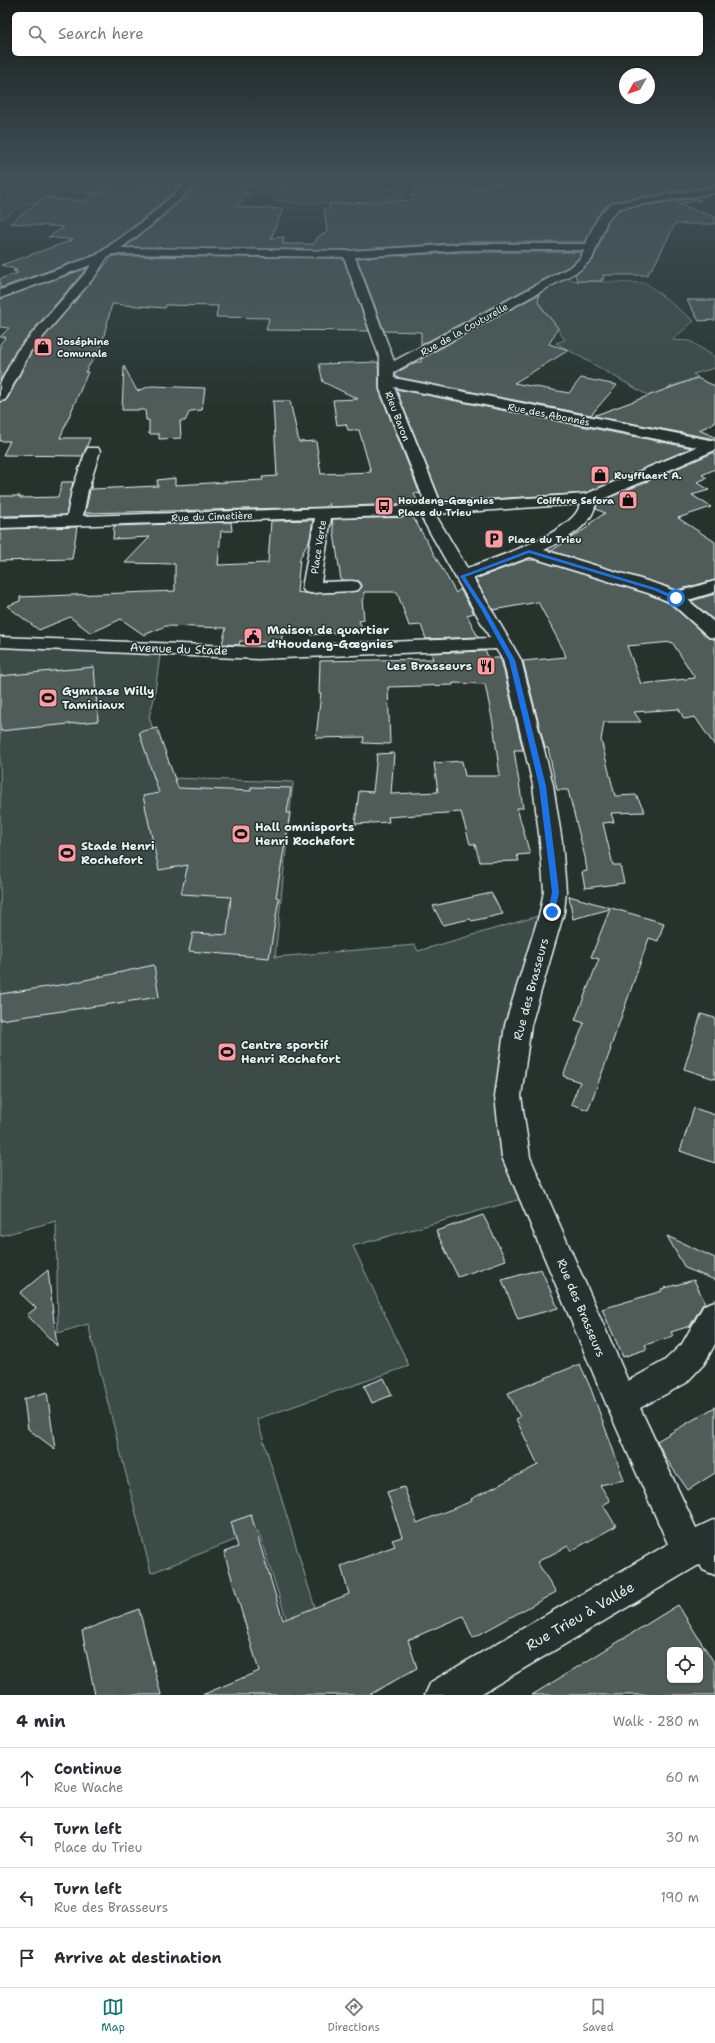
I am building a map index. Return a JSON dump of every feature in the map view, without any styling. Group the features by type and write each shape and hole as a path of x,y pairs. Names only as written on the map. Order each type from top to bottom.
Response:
{"street":[{"path":"0,294 102,255"},
{"path":"0,398 24,350 92,273 104,255"},
{"name":"Rieu Baron","path":"348,255 387,359 387,388 430,509"},
{"name":"Rue de la Couturelle","path":"386,376 576,268 587,258 588,255"},
{"name":"Rue des Abonnés","path":"386,376 714,446"},
{"path":"589,499 586,513 552,539 529,551 462,576 430,509 589,499 714,446"},
{"path":"74,521 80,490 93,451"},
{"name":"Rue du Cimetière","path":"0,523 430,509"},
{"name":"Place Verte","path":"324,513 311,588 352,586"},
{"path":"529,551 654,589 676,598 715,633"},
{"name":"Rue des Brasseurs","path":"462,576 484,609 512,660 542,786 556,892 552,912 518,1025 508,1096 516,1157 621,1402 706,1547"},
{"path":"676,598 715,586"},
{"name":"Avenue du Stade","path":"0,642 258,653 502,643"},
{"path":"621,1402 676,1372 694,1354 715,1315"},
{"name":"Rue Trieu à Vallée","path":"444,1695 706,1547"}],"shaded area":[{"path":"560,277 577,281 646,283 694,321 672,340 690,341 715,357 715,368 693,374 698,377 667,388 678,393 656,400 556,343 565,340 540,304 523,297"},
{"name":"Centre sportif Henri Rochefort","path":"0,642 161,648 154,699 149,717 169,778 293,782 275,957 415,945 418,951 552,912 508,1096 532,1196 353,1246 409,1366 257,1419 327,1647 311,1695 258,1531 151,1573 88,1324 58,1333 56,1221 0,1236"}],"building":[{"path":"30,255 93,255 0,288 0,279 18,273 13,271 17,270 1,265"},
{"path":"409,255 581,255 571,265 421,345 421,332 384,331 357,258"},
{"path":"595,255 659,255 647,275 603,275 604,279 601,279 602,281 577,281 575,274 593,260"},
{"path":"113,256 343,258 369,331 266,330 269,318 216,317 218,306 166,305 165,308 112,304 101,347 85,372 88,372 60,438 90,438 83,456 3,455 10,441 0,441 0,402 5,401 8,398 31,353"},
{"path":"87,268 16,350 0,381 0,344 6,337 0,337 9,328 0,327 0,299"},
{"path":"539,294 538,303 558,328 549,344 569,350 514,383 569,393 581,378 617,385 591,415 396,377 396,373 416,362 421,362 421,359"},
{"path":"687,300 715,300 715,320 699,321"},
{"path":"378,362 379,390 420,494 414,493 418,503 330,507 329,503 327,507 85,513 92,481 92,489 158,486 157,480 175,478 175,485 263,480 262,477 277,476 273,401 290,401 299,442 316,441 321,474 371,472 359,430 348,430 346,424 337,425 333,400 358,399 323,382 319,364"},
{"path":"124,366 137,391 151,386 205,388 202,410 190,411 185,421 180,421 181,438 159,439 159,434 149,434 149,420 146,420 145,410 122,410"},
{"path":"697,378 715,386 715,423 699,430 715,437 715,439 593,416"},
{"path":"396,389 692,448 586,493 445,502 441,501"},
{"path":"715,452 715,469 702,475 707,478 697,482 709,490 692,495 711,507 678,518 715,542 715,580 677,590 551,551 591,525 589,524 605,513 596,509 597,503"},
{"path":"62,482 73,482 66,515 0,516 0,496 20,496 20,498 58,497"},
{"path":"413,517 456,593 460,589 474,613 467,615 478,637 426,639 421,625 409,626 397,592 364,592 364,599 362,599 364,620 359,621 363,630 311,635 310,631 283,631 281,643 240,641 239,645 222,644 226,628 166,626 144,635 121,619 91,633 70,617 39,630 7,606 20,601 20,597 175,591 175,564 125,563 150,537 113,539 114,526 231,522 232,531 221,531 218,565 268,563 271,521 313,520 310,539 300,558 297,592 311,594 358,591 362,586 359,581 341,580 332,519"},
{"path":"77,527 72,559 0,561 0,529"},
{"path":"526,560 536,560 648,594 669,603 708,638 715,639 715,746 695,717 684,719 679,709 634,712 641,722 604,722 601,740 615,796 636,795 645,812 611,813 614,822 603,823 613,865 620,865 624,883 585,888 582,872 587,871 585,857 568,790 557,790 548,748 545,748 523,661 566,657 564,651 538,602 493,610 475,579","holes":["672,642 695,678 641,684 627,646"]},
{"path":"715,594 715,621 691,601"},
{"path":"485,651 489,658 500,658 502,663 523,750 514,750 523,808 517,808 530,854 517,855 519,861 480,862 475,844 470,844 461,812 388,817 389,822 355,824 359,791 373,792 377,754 394,753 391,794 438,792 434,763 462,761 465,776 500,776 493,723 485,684 453,683 453,685 388,687 390,744 363,743 364,737 316,738 321,693 319,693 320,661 433,659 431,653"},
{"name":"Gymnase Willy Taminiaux","path":"94,667 98,721 0,731 0,676"},
{"path":"157,728 178,788 251,791 251,787 291,788 287,813 290,813 276,897 279,898 269,958 189,951 193,933 227,935 231,897 181,894 188,865 159,870 143,796 159,793 139,732"},
{"path":"491,893 503,914 472,921 470,919 443,925 433,906"},
{"path":"569,896 664,923 658,941 649,938 611,1049 588,1110 571,1104 580,1082 563,1076 584,1023 575,1020 599,959 591,957 610,909 573,919"},
{"path":"154,965 159,997 0,1020 0,994 67,984"},
{"path":"701,1014 715,1018 715,1079 684,1069"},
{"path":"694,1108 715,1115 715,1163 680,1151"},
{"path":"483,1215 506,1260 458,1277 436,1231"},
{"path":"667,1236 715,1258 715,1280 685,1268"},
{"path":"541,1269 558,1308 518,1319 502,1280"},
{"path":"48,1270 57,1346 27,1315 36,1308 20,1293"},
{"path":"694,1280 705,1303 690,1326 671,1332 673,1336 645,1345 647,1349 623,1357 602,1309 662,1291 661,1289"},
{"path":"580,1364 591,1389 624,1480 600,1485 610,1501 603,1505 616,1526 571,1551 568,1546 537,1562 556,1592 473,1638 463,1616 408,1640 417,1668 369,1695 202,1695 259,1671 224,1552 238,1547 231,1522 251,1515 283,1620 349,1594 341,1566 395,1546 392,1540 402,1537 387,1492 404,1487 417,1523 472,1501 471,1499 538,1465 516,1419 520,1417 508,1393"},
{"path":"384,1378 392,1395 372,1403 364,1386"},
{"path":"47,1392 55,1449 28,1429 24,1399"},
{"path":"715,1407 715,1473 688,1490 666,1459 657,1441"},
{"path":"678,1605 715,1664 715,1695 532,1695"},
{"path":"139,1609 161,1695 95,1695 82,1631"}],"place":[{"name":"Joséphine Comunale","path":"43,347"},
{"name":"Ruyfflaert A.","path":"600,475"},
{"name":"Coiffure Sefora","path":"628,500"},
{"name":"Houdeng-Gœgnies Place du Trieu","path":"384,506"},
{"name":"Place du Trieu","path":"494,539"},
{"name":"Maison de quartier d'Houdeng-Gœgnies","path":"253,637"},
{"name":"Les Brasseurs","path":"486,666"},
{"name":"Gymnase Willy Taminiaux","path":"48,698"},
{"name":"Hall omnisports Henri Rochefort","path":"241,834"},
{"name":"Stade Henri Rochefort","path":"67,853"},
{"name":"Centre sportif Henri Rochefort","path":"227,1052"}],"route":[{"path":"552,912 556,892 551,842 542,786 512,660 484,609 462,576 529,551 654,589 676,598"}]}
